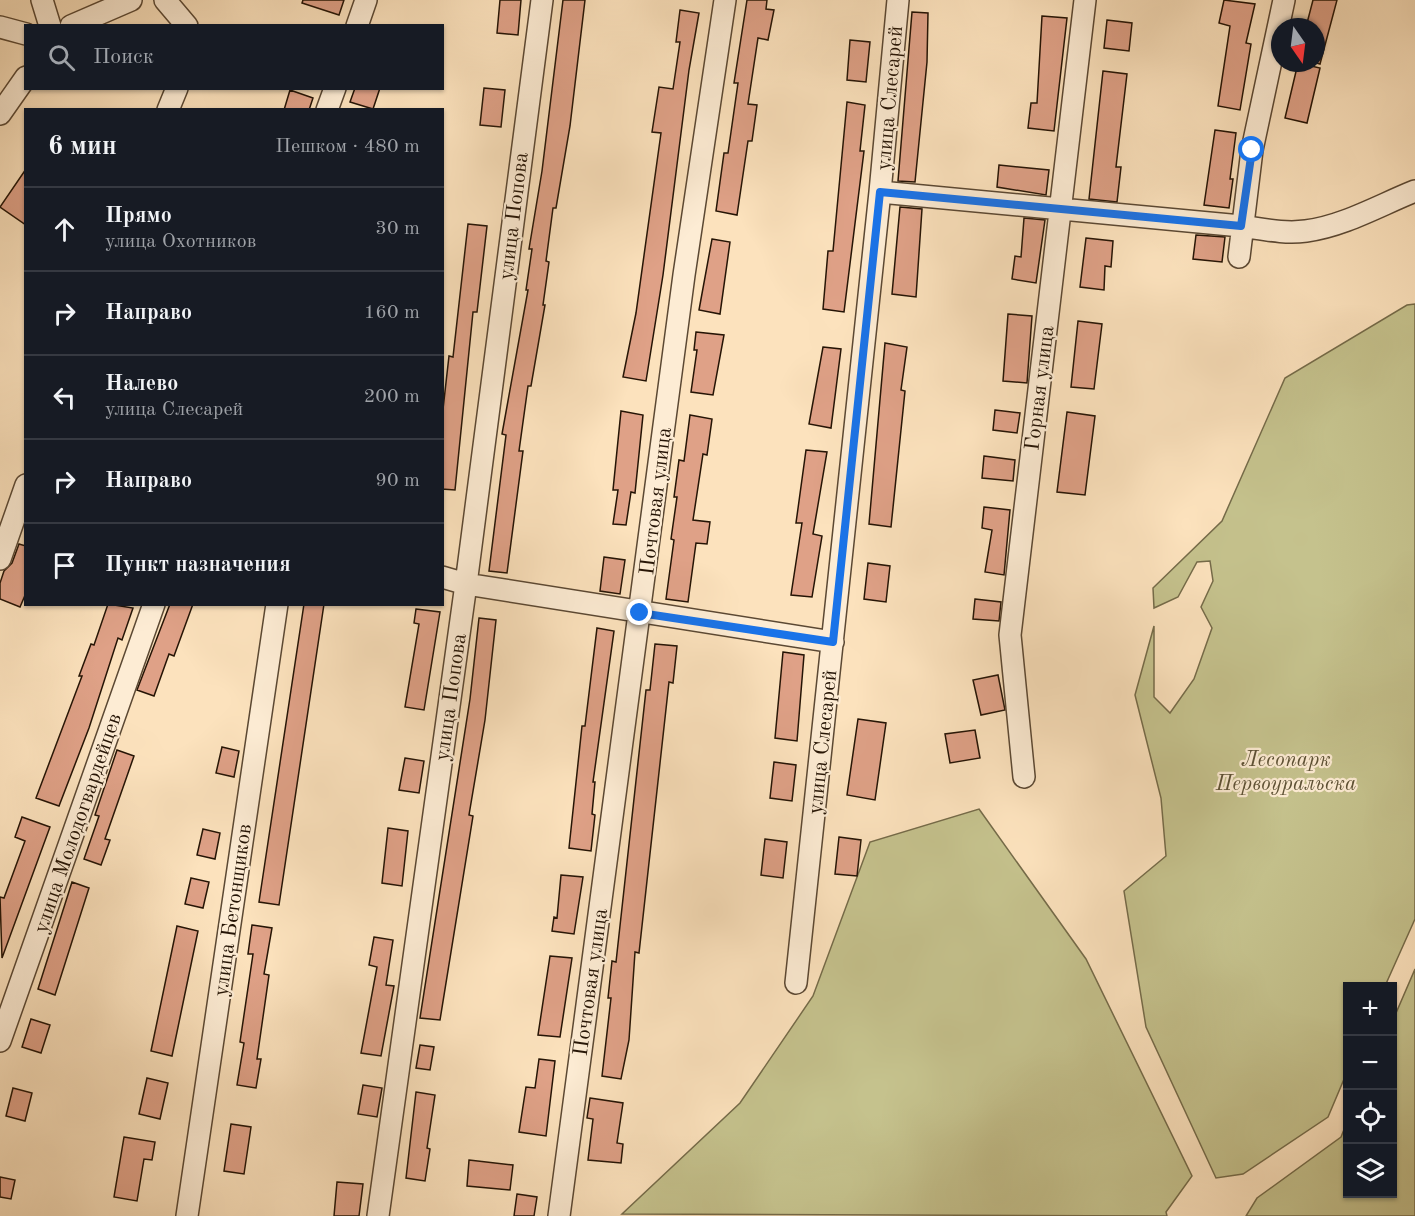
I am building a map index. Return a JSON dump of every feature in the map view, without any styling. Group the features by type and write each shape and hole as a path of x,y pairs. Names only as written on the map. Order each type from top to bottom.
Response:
{"street":[{"path":"42,0 49,24"},
{"path":"77,24 131,0"},
{"path":"165,0 185,24"},
{"path":"358,24 366,0"},
{"name":"улица Попова","path":"378,1216 466,584 542,0"},
{"name":"Почтовая улица","path":"558,1216 682,286 725,0"},
{"name":"улица Слесарей","path":"796,983 880,192 898,0"},
{"name":"Горная улица","path":"1024,777 1010,635 1085,0"},
{"path":"1239,257 1252,150 1284,0"},
{"path":"0,27 24,33"},
{"path":"0,114 24,80"},
{"path":"169,108 176,90"},
{"path":"328,108 334,90"},
{"path":"880,192 1061,208 1280,232 1306,231 1333,225 1415,191"},
{"path":"0,559 24,491"},
{"path":"444,578 466,584 640,613 833,642"},
{"name":"улица Молодогвардейцев","path":"0,1041 153,606"},
{"name":"улица Бетонщиков","path":"187,1216 277,606"}],"green space":[{"name":"Лесопарк Первоуральска","path":"1415,304 1415,919 1387,982 1343,982 1343,1081 1328,1117 1243,1174 1216,1178 1146,1027 1124,891 1166,856 1161,798 1135,695 1154,626 1154,697 1170,713 1194,679 1212,628 1201,607 1213,581 1210,561 1197,562 1178,597 1154,608 1153,588 1222,521 1285,378 1407,305"},
{"path":"979,809 1086,959 1192,1176 1166,1212 1167,1216 622,1214 740,1103 813,996 870,842"},
{"path":"1415,969 1415,1216 1246,1216 1257,1198 1341,1137 1343,1132 1343,1198 1397,1198 1397,1011"}],"building":[{"path":"303,0 344,0 339,15 302,3"},
{"path":"500,0 521,0 518,35 497,33"},
{"path":"563,0 585,0 570,126 556,208 553,208 546,261 549,262 543,305 545,305 531,386 528,386 519,451 523,451 507,573 489,571 506,435 502,434 528,290 526,290 532,249 529,249 542,171"},
{"path":"747,0 767,0 766,9 774,10 768,40 758,38 748,104 757,105 752,141 748,141 737,215 716,211 724,153 728,153 738,83 734,83"},
{"path":"1224,0 1255,4 1246,43 1251,44 1240,110 1218,106 1230,26 1219,23"},
{"path":"1313,0 1337,0 1325,45 1325,18 1308,18"},
{"path":"680,10 699,13 646,381 623,377 636,313 661,133 652,132 659,87 673,89 680,42 676,42"},
{"path":"912,12 928,13 927,62 915,182 898,181"},
{"path":"1042,16 1067,18 1054,131 1028,128 1031,103 1037,103"},
{"path":"1107,20 1132,23 1129,51 1104,48"},
{"path":"850,40 870,42 866,82 847,80"},
{"path":"1103,71 1127,74 1116,167 1121,167 1117,202 1089,199"},
{"path":"1296,72 1319,72 1307,123 1285,118"},
{"path":"484,88 505,90 501,127 480,125"},
{"path":"290,90 313,98 310,108 285,108"},
{"path":"354,90 379,90 373,108 350,102"},
{"path":"847,102 865,105 860,151 864,151 844,312 823,309 828,251 833,251"},
{"path":"1215,130 1236,133 1229,208 1204,205"},
{"path":"999,165 1049,170 1046,195 997,187"},
{"path":"24,172 24,224 0,207"},
{"path":"900,207 922,209 916,297 892,294"},
{"path":"1024,218 1045,220 1036,283 1012,279 1015,256 1021,257"},
{"path":"468,224 487,226 477,312 473,312 455,490 444,489 444,400 449,356 453,357"},
{"path":"1196,235 1225,237 1222,262 1193,259"},
{"path":"1086,238 1113,241 1111,267 1105,266 1104,290 1080,287"},
{"path":"712,239 730,242 720,314 699,310"},
{"path":"1008,314 1032,316 1027,383 1003,381"},
{"path":"1078,321 1102,324 1094,389 1071,387"},
{"path":"696,332 724,335 713,395 691,392 697,350 694,350"},
{"path":"885,343 907,347 901,390 905,391 891,527 869,524"},
{"path":"823,347 841,349 831,428 809,424"},
{"path":"995,410 1020,413 1017,433 993,430"},
{"path":"621,411 643,415 635,493 631,492 626,525 613,524 618,490 613,490"},
{"path":"1067,412 1095,416 1085,495 1057,492"},
{"path":"690,415 712,419 707,455 703,454 693,520 710,522 707,544 696,543 688,602 666,599 674,540 671,539 677,497 674,497 679,460 684,461"},
{"path":"806,450 827,452 813,534 822,536 812,597 791,595 802,523 796,523"},
{"path":"984,456 1015,460 1013,481 982,478"},
{"path":"984,507 1010,510 1004,575 985,572 992,530 982,528"},
{"path":"19,544 24,545 24,598 20,607 0,599 0,583 4,571 12,563"},
{"path":"604,557 625,560 620,594 600,591"},
{"path":"868,563 890,566 886,602 864,599"},
{"path":"975,599 1001,602 999,621 973,619"},
{"path":"107,606 133,608 122,640 118,638 89,728 59,806 36,798 82,676 79,676 91,644 94,645"},
{"path":"169,606 192,606 174,656 169,654 154,696 137,690"},
{"path":"304,606 324,606 279,905 259,902"},
{"path":"416,609 440,612 424,710 405,707 419,624 414,623"},
{"path":"479,618 496,620 485,720 469,815 473,816 440,1020 420,1018 470,699"},
{"path":"597,628 614,631 593,782 595,782 592,814 595,815 591,851 569,848 582,726 585,726"},
{"path":"655,644 677,646 673,683 669,682 639,953 635,952 629,1040 621,1079 602,1076 611,998 608,998 612,961 616,962 646,690 650,690"},
{"path":"783,652 804,655 797,741 775,738"},
{"path":"998,675 1005,710 981,715 973,680"},
{"path":"858,719 886,723 875,800 847,795"},
{"path":"975,730 980,758 950,763 945,734"},
{"path":"222,747 239,751 234,777 216,773"},
{"path":"117,750 134,756 105,839 110,840 101,865 84,859 99,816 95,815"},
{"path":"405,758 424,761 419,793 399,790"},
{"path":"774,762 796,765 792,801 770,798"},
{"path":"22,817 50,827 2,958 0,897 4,898 25,841 15,837"},
{"path":"388,828 408,831 402,886 382,883"},
{"path":"203,829 220,833 215,859 197,855"},
{"path":"839,837 861,840 857,876 835,874"},
{"path":"765,839 787,842 783,878 761,875"},
{"path":"561,875 583,877 574,934 552,931 554,917 557,918"},
{"path":"191,878 209,882 203,908 185,904"},
{"path":"72,882 89,888 55,995 38,989"},
{"path":"252,925 272,928 264,974 269,975 257,1059 261,1059 256,1088 237,1085 244,1043 240,1042 253,954 248,954"},
{"path":"177,926 198,931 172,1056 151,1051"},
{"path":"374,937 393,940 386,985 394,986 381,1056 361,1053 377,967 369,965"},
{"path":"550,956 572,958 560,1037 538,1035"},
{"path":"31,1019 50,1025 41,1053 22,1047"},
{"path":"420,1045 434,1047 430,1070 416,1068"},
{"path":"539,1059 555,1061 546,1136 519,1132 526,1087 535,1088"},
{"path":"147,1078 168,1083 160,1119 139,1114"},
{"path":"363,1085 382,1088 377,1117 358,1114"},
{"path":"13,1088 32,1093 25,1121 6,1116"},
{"path":"416,1092 435,1095 427,1148 430,1149 425,1181 406,1178"},
{"path":"590,1098 623,1103 617,1143 623,1144 621,1163 588,1160 593,1119 587,1118"},
{"path":"231,1124 251,1127 244,1174 224,1171"},
{"path":"124,1137 155,1142 152,1160 144,1159 137,1201 114,1197"},
{"path":"469,1160 513,1165 510,1190 467,1186"},
{"path":"0,1177 15,1180 11,1199 0,1197"},
{"path":"337,1182 363,1184 359,1216 334,1216"},
{"path":"517,1194 537,1197 534,1216 514,1216"}],"route":[{"path":"640,613 833,642 880,192 1241,226 1252,150"}]}
